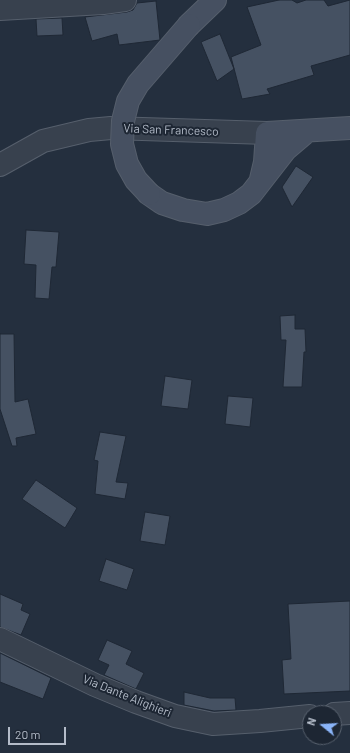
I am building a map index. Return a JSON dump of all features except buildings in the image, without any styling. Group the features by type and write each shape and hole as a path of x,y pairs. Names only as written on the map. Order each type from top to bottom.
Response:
{"main road":[{"path":"215,0 189,25 138,84 128,101 123,121 122,144 126,164 136,180 149,194 162,203 183,210 207,214 224,210 239,203 260,184 286,149 306,132"},
{"name":"Via San Francesco","path":"267,133 306,132 350,128"},
{"path":"260,184 265,162 267,133"}],"street":[{"path":"0,9 103,3 125,0"},
{"name":"Via San Francesco","path":"0,165 43,141 89,130 111,128 267,133"},
{"name":"Via Dante Alighieri","path":"0,639 95,685 175,716 213,724 302,717"}]}
